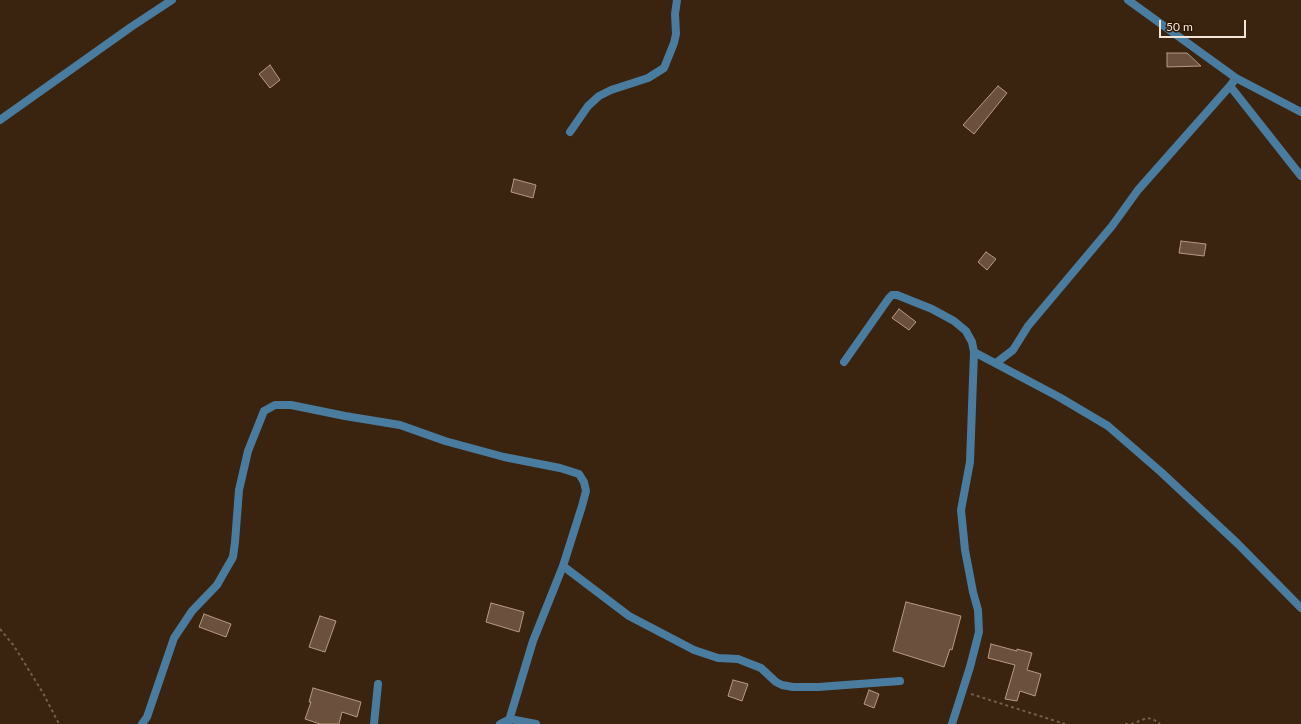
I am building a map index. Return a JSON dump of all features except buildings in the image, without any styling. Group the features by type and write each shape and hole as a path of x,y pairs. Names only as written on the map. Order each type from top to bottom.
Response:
{"street":[{"path":"0,120 131,27 172,0"},
{"path":"570,132 588,106 599,96 611,90 648,78 664,68 670,56 675,38 675,14 678,0"},
{"path":"1128,0 1236,78 1301,112"},
{"path":"996,363 1012,350 1028,326 1112,226 1138,190 1236,78"},
{"path":"1230,86 1301,176"},
{"path":"844,362 892,295 897,295 932,309 954,321 966,331 972,342 974,352 970,462 962,510 965,550 978,610 979,632 970,667 952,724"},
{"path":"974,352 1059,397 1108,426 1161,472 1238,544 1301,608"},
{"path":"142,724 147,717 174,638 192,612 216,585 233,557 236,542 238,490 248,451 264,411 275,405 291,405 400,425 445,442 504,457 560,468 579,474 584,482 586,491 563,566 533,641 509,722"},
{"path":"563,566 629,616 694,650 718,658 738,659 761,668 782,686 818,687 900,681"},
{"path":"374,724 378,684"},
{"path":"500,724 509,722 536,724"}],"path":[{"path":"0,629 14,646 43,693 59,724"},
{"path":"962,692 1065,724"},
{"path":"1125,724 1132,724 1147,718 1153,719 1160,724"}]}
